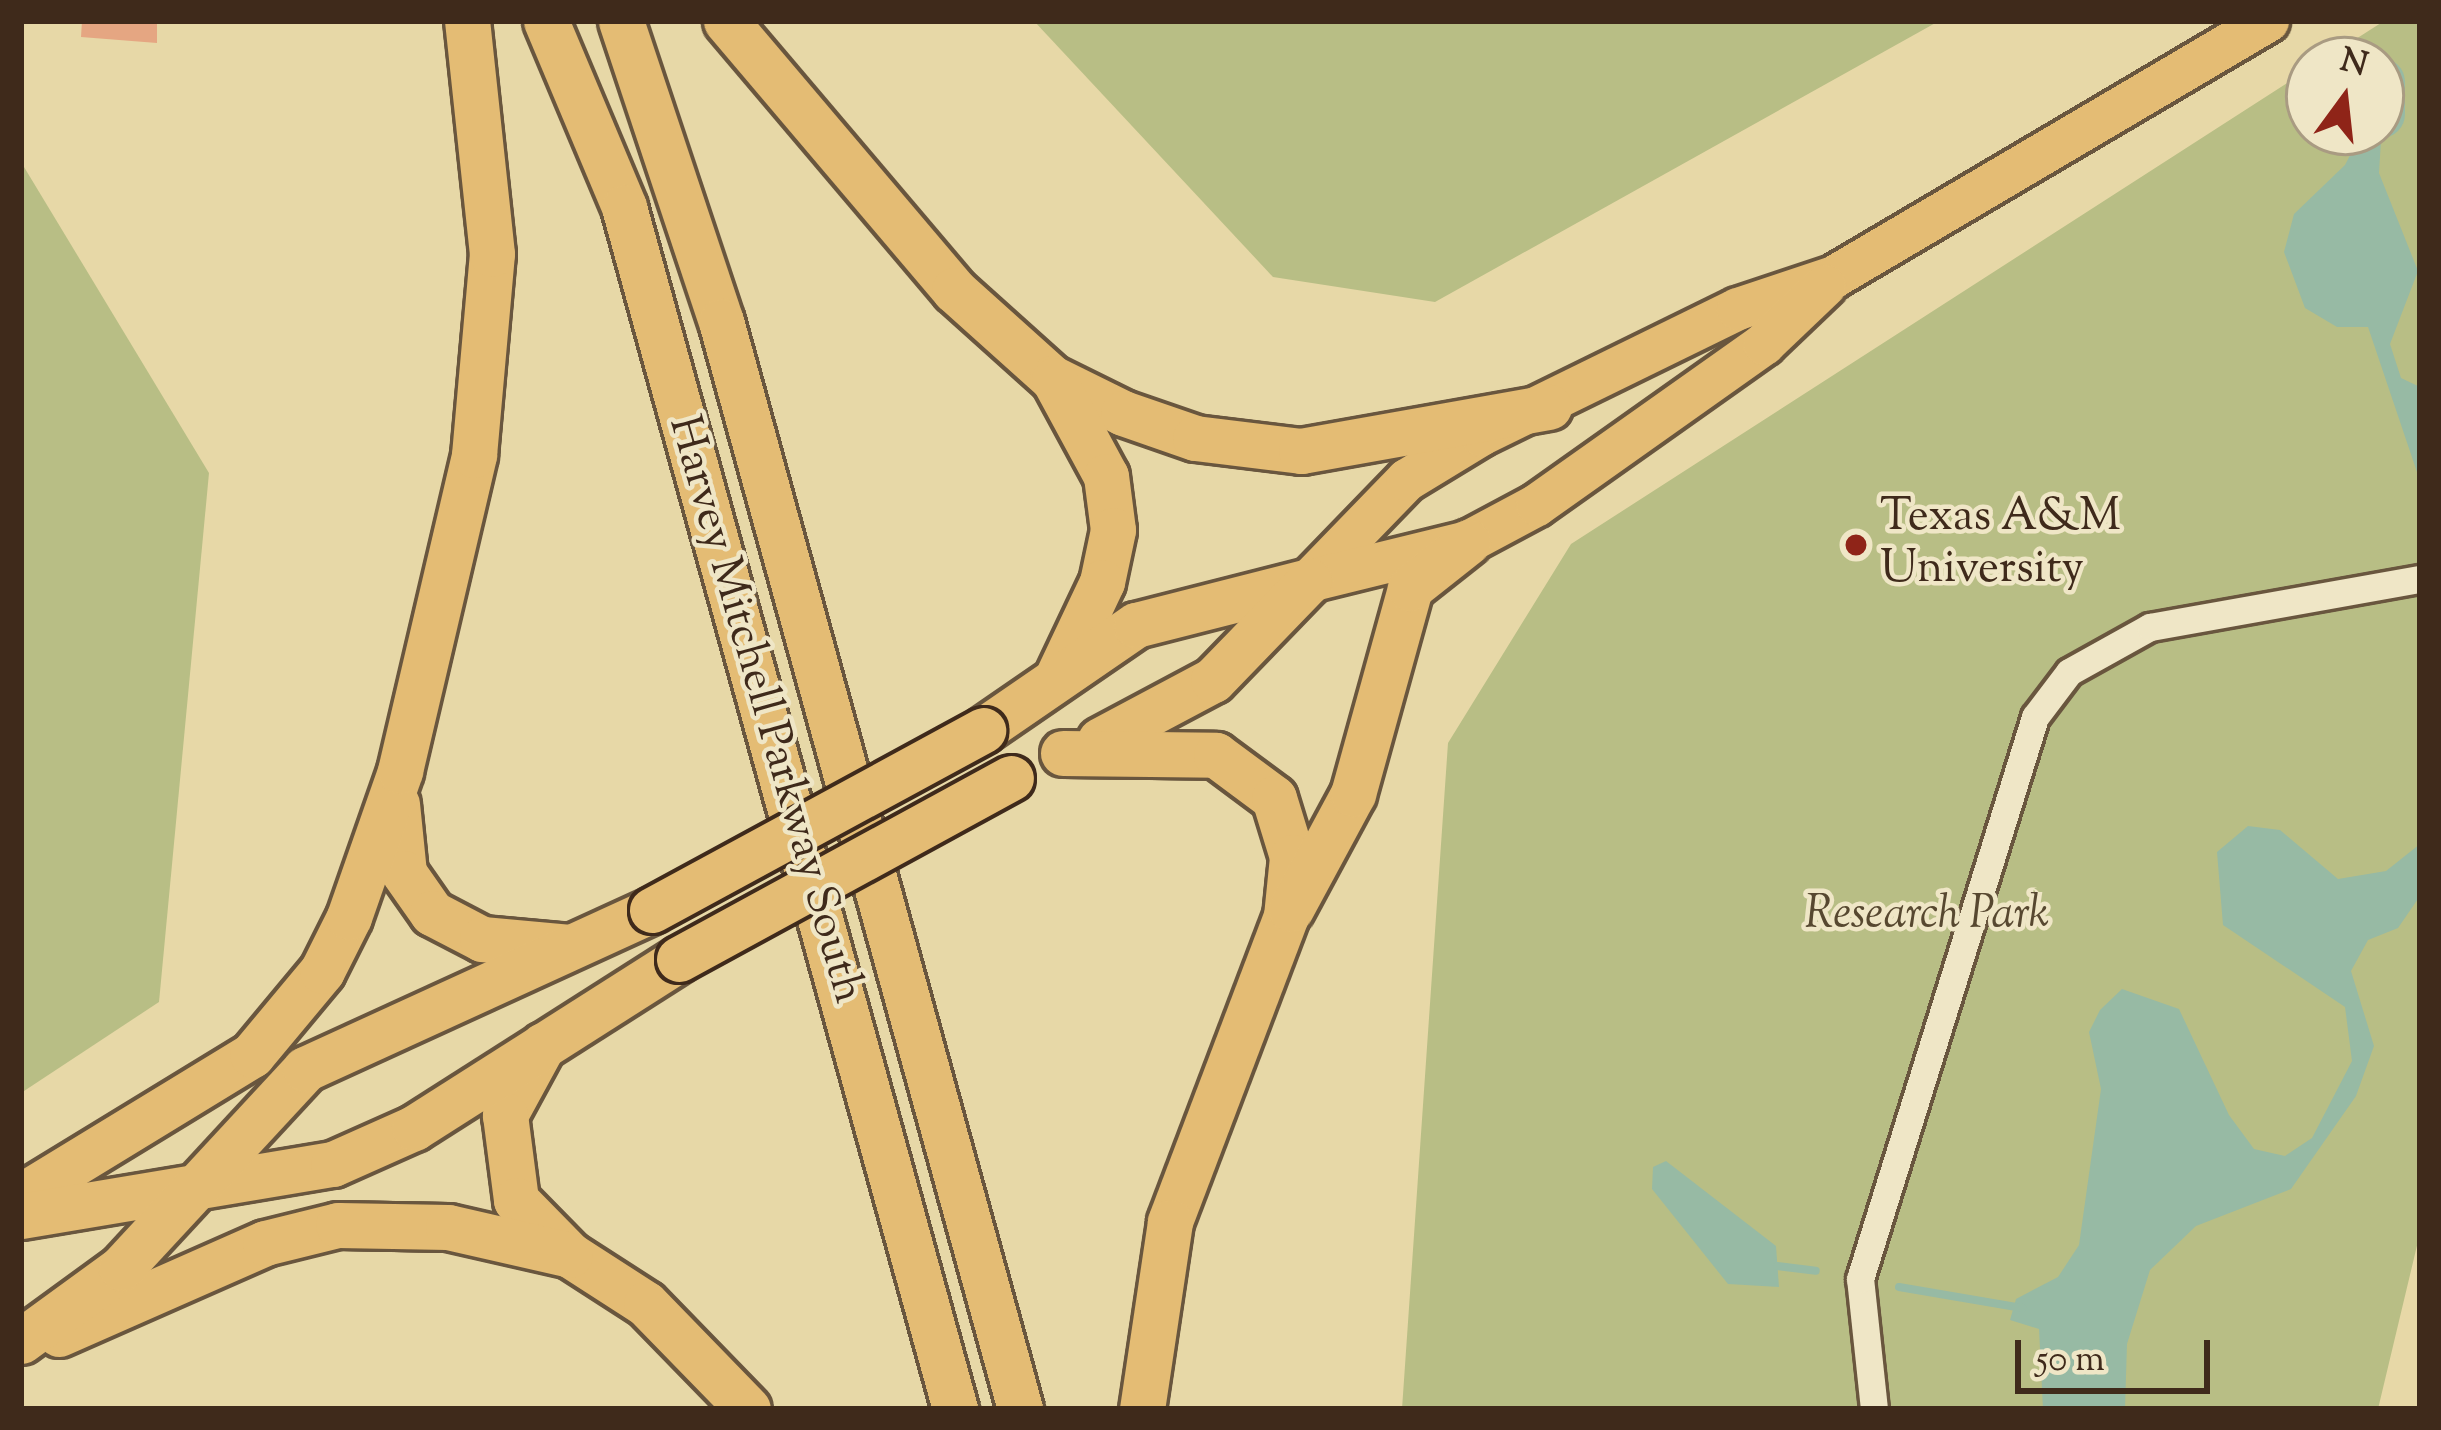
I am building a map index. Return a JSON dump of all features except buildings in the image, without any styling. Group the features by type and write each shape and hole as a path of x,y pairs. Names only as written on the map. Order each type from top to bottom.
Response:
{"highway":[{"path":"21,1196 216,1084 290,1015 337,945 400,771 485,366 488,165 467,21"},
{"name":"Harvey Mitchell Parkway South","path":"546,21 624,207 955,1409"},
{"name":"Harvey Mitchell Parkway South","path":"621,21 721,321 1020,1409"},
{"path":"726,21 874,204 1052,378 1106,476 1113,530 1102,582 1056,679"},
{"path":"1052,378 1195,438 1301,451 1549,407"},
{"path":"1142,1409 1169,1222 1286,916 1353,794 1410,588 1468,542"},
{"path":"21,1344 121,1268 305,1069 652,910 983,730 1056,679 1169,611 1309,581"},
{"path":"21,1216 194,1186 294,1175 377,1147 551,1032 680,959 1011,778 1213,680 1309,581"},
{"path":"1063,753 1192,749 1259,778 1292,857 1286,916"},
{"path":"400,771 397,850 433,913 482,939 576,947"},
{"path":"551,1032 515,1090 500,1143 515,1200 570,1255 646,1304 748,1409"},
{"path":"21,1344 319,1228 448,1227 570,1255"}],"main road":[{"path":"1309,581 1468,542 1764,344 1834,278 2267,21"},
{"path":"1309,581 1407,480 1738,309 1834,278"}],"street":[{"path":"1874,1409 1861,1279 2035,717 2069,672 2150,627 2420,579"}],"green space":[{"path":"1034,21 1939,21 1435,302 1273,277"},
{"name":"Research Park","path":"2384,21 2420,21 2420,1233 2378,1409 1402,1409 1448,743 1571,544 2285,84 2285,156 2405,156 2405,36 2361,36"},
{"path":"21,162 209,473 159,1002 21,1093"}],"shaded area":[{"path":"2350,156 2380,156 2379,173 2418,271 2390,344 2401,378 2420,387 2420,481 2368,327 2337,327 2305,308 2284,252 2294,214"},
{"path":"2248,826 2280,830 2338,879 2386,871 2420,844 2420,896 2398,928 2368,940 2351,971 2374,1046 2356,1096 2291,1189 2196,1226 2150,1270 2127,1344 2125,1409 2043,1409 2039,1329 2010,1320 2016,1299 2058,1277 2079,1245 2101,1089 2089,1032 2100,1010 2122,989 2179,1009 2229,1115 2254,1149 2285,1156 2312,1138 2352,1061 2345,1007 2223,925 2217,852"},
{"path":"1666,1161 1776,1246 1779,1287 1728,1284 1652,1189 1653,1167"}],"waterway":[{"path":"1777,1266 1816,1271"},
{"path":"1899,1287 2022,1308"}],"place":[{"name":"Texas A&M University","path":"1856,545"}]}
